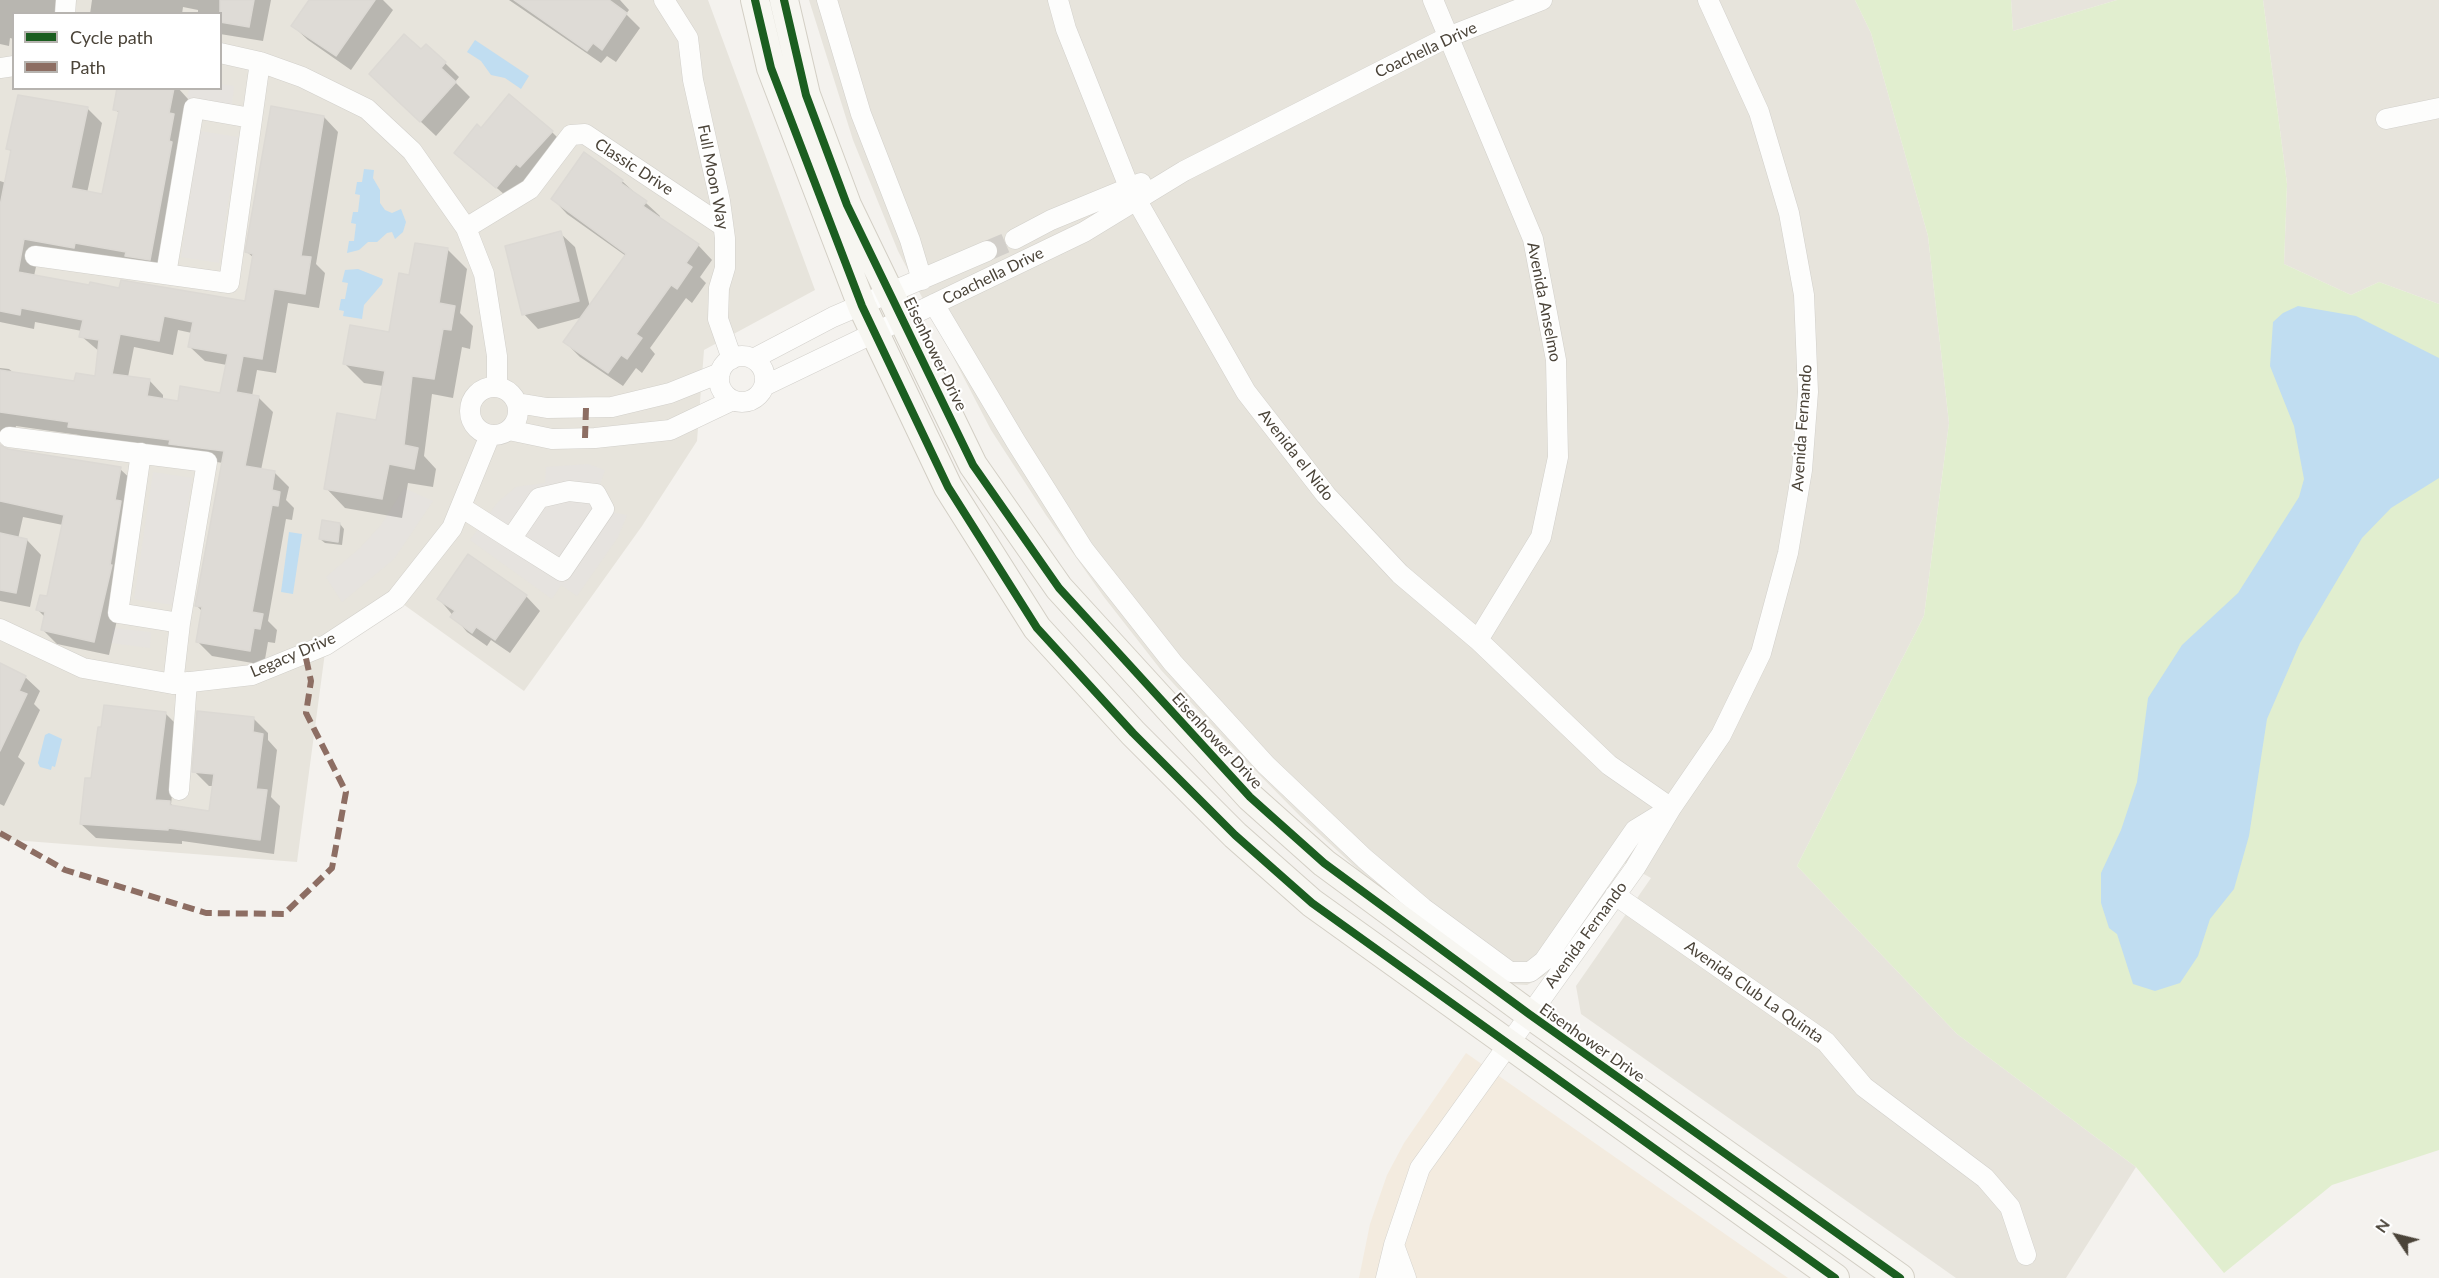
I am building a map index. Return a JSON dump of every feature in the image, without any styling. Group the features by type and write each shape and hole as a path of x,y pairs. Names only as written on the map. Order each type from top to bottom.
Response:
{"main road":[{"path":"755,0 771,68 862,306 948,487 1037,628 1133,733 1235,835 1312,903 1835,1278"},
{"name":"Eisenhower Drive","path":"784,0 810,106 848,205 973,465 1059,588 1250,797 1324,863 1529,1014 1900,1278"}],"street":[{"name":"Full Moon Way","path":"664,0 688,38 693,80 723,226 725,268 719,288 718,319 726,366"},
{"name":"Eisenhower Drive","path":"826,0 861,114 910,240 922,280"},
{"name":"Avenida el Nido","path":"1058,0 1066,29 1133,194 1246,392 1326,495 1400,574 1478,639 1609,765 1671,808"},
{"name":"Avenida Anselmo","path":"1433,0 1533,239 1557,360 1558,457 1541,537 1478,639"},
{"name":"Coachella Drive","path":"1015,239 1133,194 1184,171 1448,37 1542,0"},
{"name":"Avenida Fernando","path":"1386,1278 1394,1245 1420,1168 1615,895 1721,735 1761,652 1790,541 1802,470 1808,392 1804,295 1789,213 1759,112 1708,0"},
{"path":"222,53 260,62 302,77 367,109 412,151 466,228 484,274 497,356 497,386"},
{"path":"35,256 229,283 260,62"},
{"path":"166,274 194,108 251,118"},
{"path":"2386,119 2439,108"},
{"name":"Classic Drive","path":"466,228 530,189 571,135 585,134 723,226"},
{"name":"Coachella Drive","path":"500,432 552,439 595,438 670,430 733,400 752,400 764,386 1084,232 1133,194"},
{"name":"Coachella Drive","path":"517,404 548,408 612,407 670,393 746,356 753,359 788,339 987,251"},
{"name":"Eisenhower Drive","path":"934,304 1016,442 1084,550 1173,663 1266,765 1365,859 1424,908 1510,972"},
{"path":"753,359 762,368 764,386"},
{"path":"726,366 720,386 733,400"},
{"path":"497,386 510,392 517,404 517,418 500,432 476,427 469,411 471,403 481,390 497,386"},
{"name":"Legacy Drive","path":"0,629 83,668 180,683 252,675 326,645 396,599 452,528 460,507 500,432"},
{"path":"9,437 207,462 180,623 179,790"},
{"path":"141,453 118,613 180,623"},
{"path":"460,507 511,539 562,571 604,509 596,494 568,490 539,498 511,539"},
{"name":"Avenida Fernando","path":"1510,972 1530,972 1544,961 1635,830 1671,808"},
{"name":"Avenida Club La Quinta","path":"1615,895 1826,1042 1864,1087 1985,1178 2010,1207 2026,1255"},
{"path":"1394,1245 1406,1278"}],"shaded area":[{"path":"0,0 708,0 815,290 704,350 697,441 642,526 524,691 396,599 326,645 297,862 0,839"},
{"path":"809,0 1855,0 1871,33 1928,236 1949,423 1924,616 1797,866 1957,1034 2136,1167 2066,1278 1956,1278 1581,1014 1576,986 1651,878 1624,863 1544,976 1527,985 1508,984 1366,877 1301,817 1228,743 1161,670 1104,597 1046,515 991,430 898,251 853,140"},
{"path":"2011,0 2117,0 2013,31"},
{"path":"2263,0 2439,0 2439,304 2379,282 2351,295 2284,264 2287,184"},
{"path":"222,84 234,86 232,105 187,98 189,90 222,90"},
{"path":"200,131 238,137 219,263 181,257"},
{"path":"588,464 605,470 599,487 610,512 627,515 618,537 577,596 561,585 552,599 470,540 498,502 516,487 545,483 546,467"},
{"path":"153,472 192,478 173,605 134,599"},
{"path":"404,488 433,501 394,559 342,602 326,577 360,548 381,525"},
{"path":"113,628 151,632 150,648 111,643"},
{"path":"1466,1053 1788,1278 1359,1278 1370,1224 1387,1175 1404,1143"}],"green space":[{"path":"1855,0 2011,0 2013,31 2117,0 2263,0 2287,184 2284,264 2351,295 2379,282 2439,304 2439,1150 2332,1185 2224,1273 2136,1167 1957,1034 1797,866 1924,616 1949,423 1928,236 1871,33"}],"water":[{"path":"475,40 529,76 521,89 505,78 491,75 481,61 467,52"},
{"path":"364,169 374,170 373,178 380,190 380,203 385,210 392,213 401,209 406,222 403,232 395,239 392,232 387,233 377,242 368,242 359,250 347,253 349,241 354,241 356,224 351,223 353,212 358,212 360,195 355,194 357,182 362,182"},
{"path":"358,269 383,279 382,284 364,305 362,319 343,316 344,311 339,310 341,299 345,299 348,283 342,282 345,270"},
{"path":"2298,306 2356,316 2439,358 2439,478 2391,508 2362,538 2300,643 2267,719 2249,836 2234,889 2210,919 2198,956 2180,983 2155,991 2133,984 2117,934 2109,928 2101,903 2101,873 2121,830 2137,782 2148,698 2182,645 2238,593 2299,497 2304,479 2294,426 2270,366 2273,322 2283,313"},
{"path":"289,532 302,534 293,594 281,592"},
{"path":"49,733 62,739 55,767 52,766 51,770 40,767 38,763 45,735"}],"building":[{"path":"220,0 254,0 249,27 222,22 222,12 220,12"},
{"path":"309,0 375,0 336,56 291,26"},
{"path":"514,0 609,0 627,13 602,50 593,43 587,51"},
{"path":"404,34 421,49 426,44 446,62 441,68 456,82 420,122 369,74"},
{"path":"117,90 174,90 169,113 174,114 169,141 172,142 150,260 125,256 126,252 75,243 74,248 24,239 18,272 119,288 121,280 245,301 253,254 245,252 271,106 324,116 301,256 311,257 305,294 274,289 262,359 243,356 236,392 259,396 245,466 275,471 272,490 280,492 278,506 272,505 252,612 263,614 260,629 254,628 250,651 196,642 202,607 195,606 224,451 169,444 170,440 68,427 69,422 0,412 0,370 74,381 76,373 95,376 99,340 79,337 83,320 21,308 20,315 0,311 0,206 11,150 6,149 18,95 88,107 71,188 102,194 119,111 113,110","holes":["164,316 193,322 188,347 228,354 220,393 180,386 178,401 147,396 150,379 112,374 120,334 159,341"]},
{"path":"509,94 553,131 520,167 516,164 496,188 454,153 477,124 481,128"},
{"path":"584,152 623,180 621,183 647,201 643,206 699,244 686,263 692,267 677,289 671,285 636,334 642,338 627,359 621,355 608,373 563,342 626,254 551,199"},
{"path":"561,231 579,301 522,315 505,246"},
{"path":"415,243 448,248 439,303 455,306 451,330 443,329 434,379 412,376 404,445 418,448 414,469 389,464 382,499 324,489 337,413 376,420 385,371 343,364 350,325 389,332 399,273 409,275"},
{"path":"0,445 8,449 121,467 115,500 121,501 110,565 112,565 94,642 41,630 45,612 36,610 40,595 47,596 64,515 0,501"},
{"path":"322,520 340,523 338,542 319,539"},
{"path":"0,533 27,539 16,593 0,590"},
{"path":"468,554 527,595 495,640 476,627 472,633 450,617 455,611 437,599"},
{"path":"0,663 26,676 19,691 27,694 0,751"},
{"path":"104,705 166,712 155,800 170,801 170,805 209,811 214,774 192,772 197,711 254,717 253,732 263,734 256,789 267,790 260,840 168,828 168,830 80,824 85,778 91,778 98,727 101,727"}],"tunnel":[{"path":"987,251 1015,239"}],"marked path":[{"path":"585,438 586,408"},
{"path":"0,833 65,870 206,913 284,914 332,868 346,792 306,713 311,681 305,654"}],"cycle path":[{"path":"755,0 771,68 862,306 948,487 1037,628 1133,733 1235,835 1312,903 1835,1278"},
{"path":"784,0 806,95 847,205 973,465 1059,588 1250,797 1324,863 1529,1014 1900,1278"}]}
